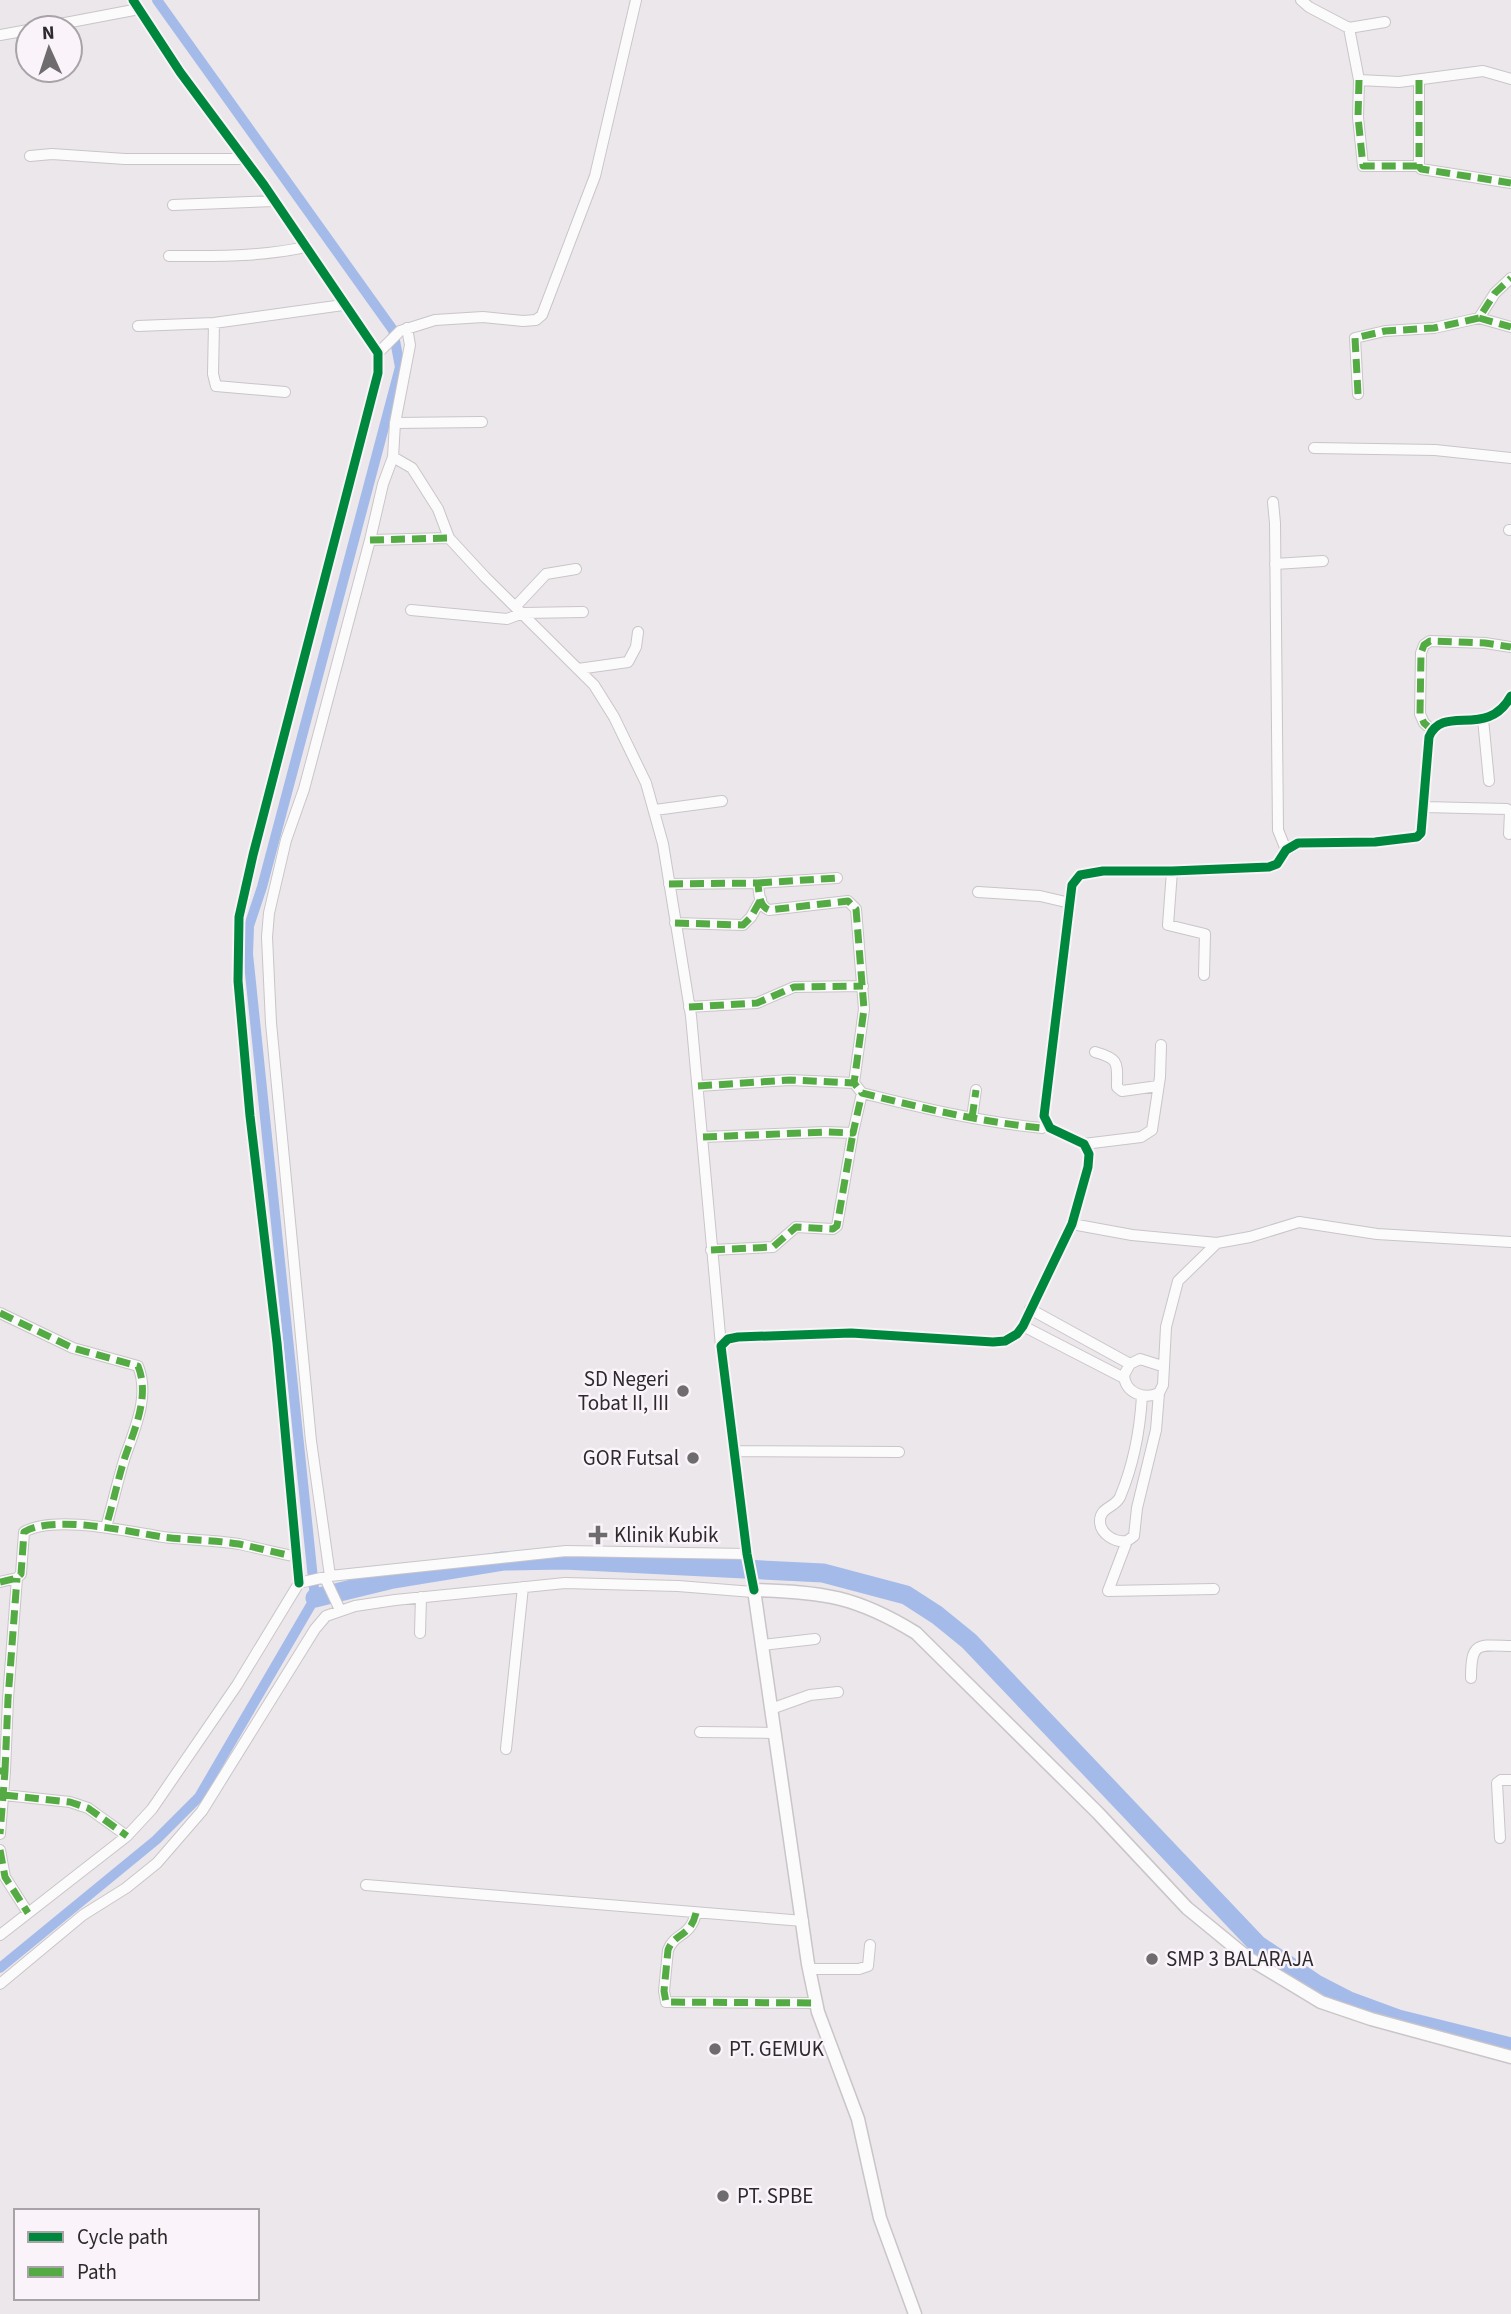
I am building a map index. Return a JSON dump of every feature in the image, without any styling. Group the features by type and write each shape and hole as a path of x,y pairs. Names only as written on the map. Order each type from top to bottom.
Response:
{"main road":[{"path":"915,2314 880,2218 858,2119 816,2003 753,1589 837,1596 885,1614 916,1633 1098,1813 1187,1908 1248,1958 1282,1979 1321,2002 1359,2015 1511,2057"}],"street":[{"path":"133,0 180,72 274,201 343,305 380,351"},
{"path":"0,1935 127,1836 152,1809 302,1581 297,1557 277,1342 250,1116 238,981 239,917 378,373 380,351 404,330 435,320 483,317 536,320 542,315 595,176 636,0"},
{"path":"1301,0 1349,28 1384,22"},
{"path":"84,19 139,9"},
{"path":"1349,28 1359,80 1363,165 1419,166 1421,169 1440,173 1511,183"},
{"path":"1359,80 1399,82 1483,71 1511,79"},
{"path":"1419,80 1419,166"},
{"path":"30,156 52,154 135,160 244,159"},
{"path":"173,205 274,201"},
{"path":"169,256 221,256 305,247"},
{"path":"1479,318 1510,275"},
{"path":"138,326 214,323 343,305"},
{"path":"1358,394 1355,338 1385,331 1434,328 1479,318 1511,327"},
{"path":"214,323 213,374 216,386 285,392"},
{"path":"338,1607 326,1578 311,1441 271,1023 267,937 269,914 286,841 304,789 383,484 393,457 395,423 410,345 404,330"},
{"path":"395,423 482,422"},
{"path":"1314,448 1435,450 1511,458"},
{"path":"0,1984 83,1915 126,1888 157,1863 202,1811 315,1629 338,1607 565,1583 753,1589 721,1346 689,1007 655,810 646,783 614,717 594,685 449,538 438,509 412,468 393,457"},
{"path":"1273,502 1278,830 1286,850"},
{"path":"370,540 449,538"},
{"path":"1275,564 1323,561"},
{"path":"411,610 507,619 520,609 546,574 576,569"},
{"path":"520,609 583,612"},
{"path":"578,669 628,662 636,647 638,632"},
{"path":"1432,730 1420,715 1421,653 1424,645 1430,641 1511,647"},
{"path":"1161,1045 1152,1130 1147,1134 1084,1144 1047,1124 1045,1109 1072,885 1080,875 1103,871 1269,867 1277,864 1286,850 1298,843 1375,842 1417,837 1421,832 1429,737 1432,730 1445,721 1493,716 1505,708 1511,696"},
{"path":"1483,719 1489,780"},
{"path":"655,810 722,801"},
{"path":"1424,807 1507,808 1510,812 1510,834"},
{"path":"1172,871 1168,925 1205,934 1204,975"},
{"path":"669,884 758,883 837,878"},
{"path":"758,883 764,908 769,910 848,901 854,904 864,1009 854,1083"},
{"path":"978,892 1040,896 1070,903"},
{"path":"675,923 743,925 751,918 761,899"},
{"path":"689,1007 757,1003 794,988 863,986"},
{"path":"1095,1052 1111,1056 1116,1063 1117,1087 1122,1091 1158,1086"},
{"path":"698,1086 790,1080 854,1083 863,1093 972,1118 1042,1128 1047,1124"},
{"path":"972,1118 976,1090"},
{"path":"711,1250 773,1247 796,1227 833,1229 837,1226 853,1133 863,1093"},
{"path":"703,1137 853,1133"},
{"path":"721,1346 728,1339 738,1337 804,1333 1005,1341 1017,1334 1023,1326 1072,1224 1088,1167 1088,1154 1084,1144"},
{"path":"1072,1224 1132,1235 1217,1243 1250,1237 1299,1222 1377,1234 1511,1242"},
{"path":"1142,1396 1130,1470 1117,1503 1103,1511 1100,1525 1111,1538 1122,1542 1134,1536 1137,1508 1156,1430 1159,1393 1164,1378 1162,1366 1166,1327 1178,1281 1217,1243"},
{"path":"1030,1309 1130,1364"},
{"path":"0,1313 73,1348 138,1366 143,1380 138,1424 125,1455 106,1527"},
{"path":"1023,1326 1124,1378"},
{"path":"1159,1393 1142,1396 1128,1387 1124,1372 1130,1364 1140,1359 1162,1366"},
{"path":"734,1451 899,1452"},
{"path":"1117,1503 1137,1508"},
{"path":"0,1834 4,1795 3,1740 17,1578 23,1564 24,1532 64,1525 106,1527 163,1537 239,1544 297,1557"},
{"path":"1127,1541 1108,1591 1214,1589"},
{"path":"302,1581 566,1550 748,1558"},
{"path":"0,1582 17,1578"},
{"path":"506,1749 523,1587"},
{"path":"420,1633 421,1597"},
{"path":"762,1645 815,1639"},
{"path":"1471,1678 1472,1654 1477,1648 1489,1645 1511,1646"},
{"path":"771,1709 810,1695 838,1692"},
{"path":"700,1732 775,1733"},
{"path":"1500,1838 1497,1783 1511,1780"},
{"path":"4,1795 70,1802 88,1808 127,1836"},
{"path":"0,1850 5,1877 28,1913"},
{"path":"366,1885 803,1921"},
{"path":"696,1913 693,1926 671,1944 668,1950 664,1991 666,2002 816,2003"},
{"path":"810,1969 859,1969 868,1966 870,1945"}],"waterway":[{"path":"0,1968 156,1840 199,1797 315,1598 248,954 249,926 262,887 400,367 393,330 157,0"},
{"path":"315,1598 393,1579 503,1561 564,1560 823,1573 906,1595 937,1615 969,1641 1258,1945 1316,1984 1349,2001 1398,2019 1511,2047"}],"marked path":[{"path":"1359,80 1358,117 1363,166 1419,166"},
{"path":"1419,80 1421,169 1511,183"},
{"path":"1358,394 1355,338 1385,331 1434,328 1479,318 1495,293 1511,278"},
{"path":"1479,318 1511,327"},
{"path":"370,540 449,538"},
{"path":"1432,730 1424,723 1420,714 1421,653 1424,645 1430,641 1511,647"},
{"path":"758,883 837,878"},
{"path":"669,884 758,883 761,902 769,910 848,901 856,909 864,1009 854,1083"},
{"path":"675,923 743,925 761,899"},
{"path":"689,1007 757,1003 794,987 863,986"},
{"path":"698,1086 790,1080 854,1083 862,1093 952,1114 1042,1128 1047,1124"},
{"path":"972,1118 976,1090"},
{"path":"703,1137 853,1133 862,1093"},
{"path":"711,1250 773,1247 796,1227 833,1229 837,1226 853,1133"},
{"path":"0,1313 73,1348 138,1366 142,1389 140,1412 122,1465 106,1527"},
{"path":"0,1582 17,1578 21,1574 24,1532 54,1524 112,1528 163,1537 239,1544 297,1557"},
{"path":"5,1771 17,1578"},
{"path":"0,1771 5,1771 0,1834"},
{"path":"4,1795 70,1802 88,1808 127,1836"},
{"path":"0,1850 5,1877 28,1913"},
{"path":"696,1913 690,1927 674,1940 668,1950 664,1991 666,2002 816,2003"}],"cycle path":[{"path":"133,0 180,72 264,185 378,353 378,373 239,917 238,981 250,1116 277,1343 299,1583"},
{"path":"754,1590 747,1554 721,1346 728,1339 738,1337 851,1333 1005,1341 1017,1334 1023,1326 1072,1224 1089,1154 1084,1144 1050,1128 1044,1116 1072,885 1080,875 1103,871 1269,867 1277,864 1286,850 1298,843 1375,842 1417,837 1421,833 1429,737 1436,727 1444,722 1490,716 1501,709 1511,696"}],"place":[{"name":"SD Negeri Tobat II, III","path":"683,1391"},
{"name":"GOR Futsal","path":"693,1458"},
{"name":"Klinik Kubik","path":"598,1535"},
{"name":"SMP 3 BALARAJA","path":"1152,1959"},
{"name":"PT. GEMUK","path":"715,2049"},
{"name":"PT. SPBE","path":"723,2196"}]}
